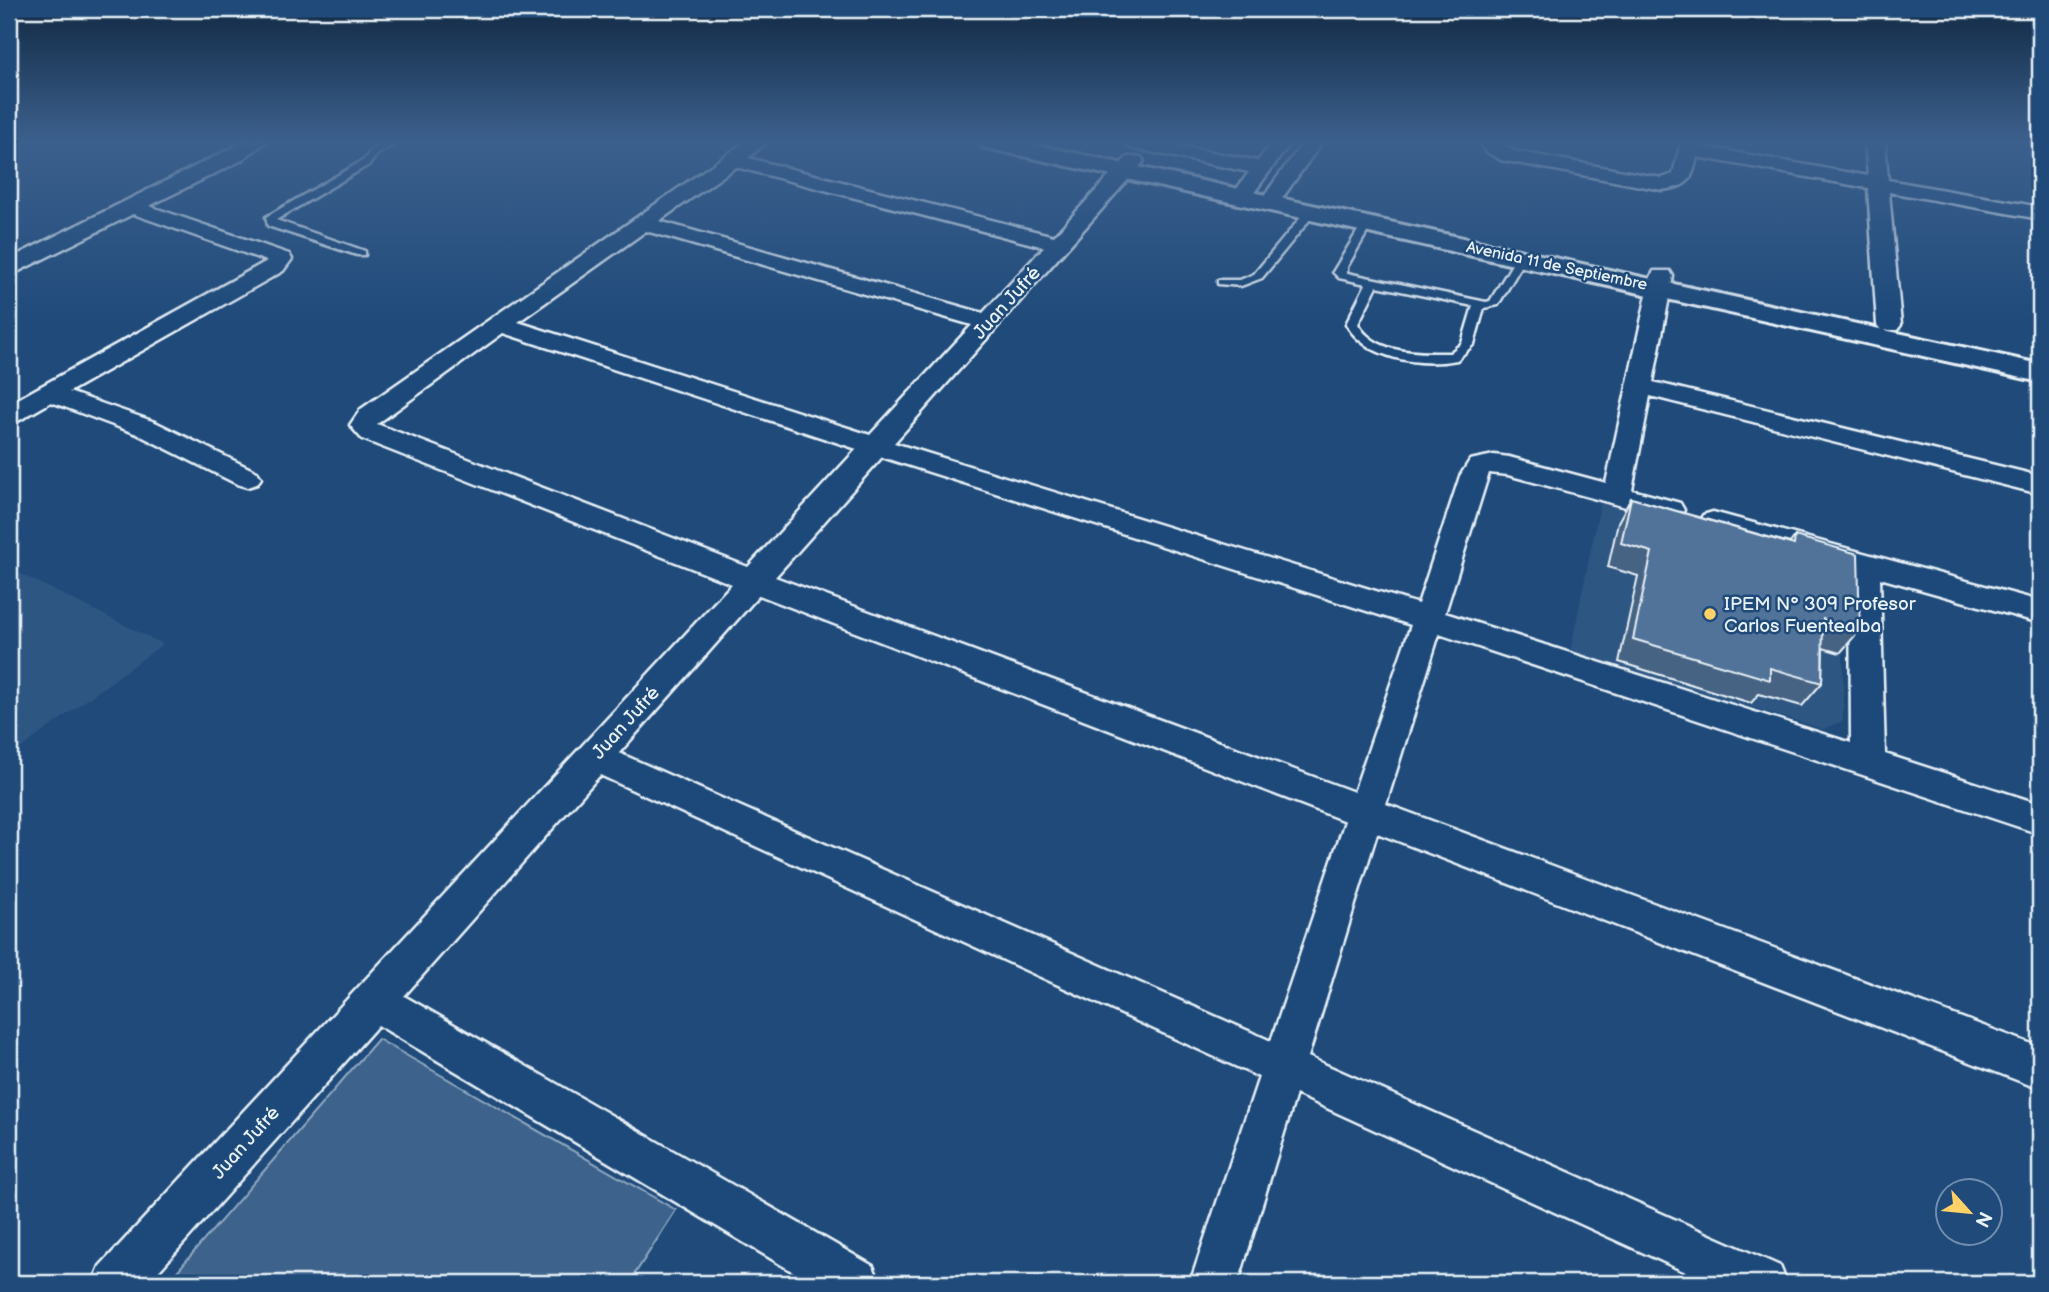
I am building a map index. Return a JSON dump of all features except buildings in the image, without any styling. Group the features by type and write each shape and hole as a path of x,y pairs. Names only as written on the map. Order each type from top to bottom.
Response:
{"main road":[{"name":"Avenida 11 de Septiembre","path":"1289,202 1311,212 1521,258 1889,325 2040,358"},
{"name":"Avenida 11 de Septiembre","path":"1316,202 2040,373"}],"street":[{"path":"9,267 141,202"},
{"path":"672,202 370,415 363,425 371,433 754,581 2040,1068"},
{"path":"897,202 1059,244"},
{"name":"Juan Jufré","path":"117,1283 1059,244 1093,202"},
{"path":"1879,202 1889,325"},
{"path":"1982,202 2040,213"},
{"path":"9,415 275,266 281,259 132,207"},
{"path":"643,223 988,322"},
{"path":"1618,496 1661,282"},
{"path":"500,324 876,446 1426,618 2040,819"},
{"path":"1640,386 2040,485"},
{"path":"49,393 146,428 247,478"},
{"path":"1214,1283 1426,618 1480,466 1508,466 2040,612"},
{"path":"1865,564 1868,764"},
{"path":"594,757 1763,1283"},
{"path":"373,1000 856,1283"}],"lane":[{"path":"298,202 270,219 272,224 361,253"},
{"path":"1222,282 1241,283 1258,275 1311,212"},
{"path":"1367,224 1339,272 1343,276 1479,306 1493,303 1521,258"},
{"path":"1373,282 1352,324 1361,340 1385,350 1420,357 1453,357 1468,344 1479,306"}],"shaded area":[{"name":"IPEM N° 309 Profesor Carlos Fuentealba","path":"1601,500 1825,562 1843,577 1843,721 1823,729 1570,652"},
{"path":"9,568 163,644 9,757"},
{"path":"378,1039 676,1210 629,1283 167,1283"}],"place":[{"name":"IPEM N° 309 Profesor Carlos Fuentealba","path":"1710,614"}]}
